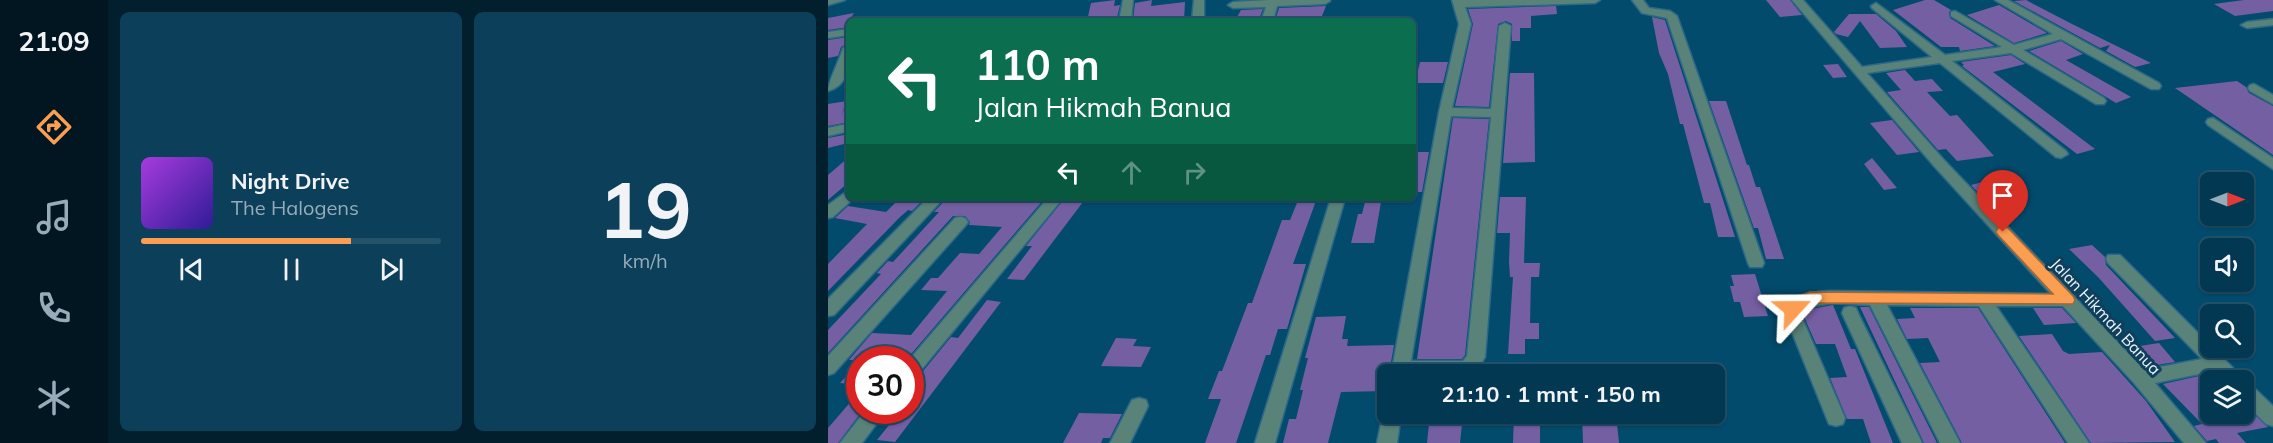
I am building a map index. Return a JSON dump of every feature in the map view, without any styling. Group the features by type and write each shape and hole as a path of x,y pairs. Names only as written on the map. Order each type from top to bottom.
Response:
{"street":[{"path":"828,2 840,0"},
{"path":"1125,18 1128,0"},
{"path":"1198,18 1199,0"},
{"path":"1401,364 1463,20 1458,2 1595,0"},
{"path":"1637,0 1647,11 1672,16 1756,262"},
{"name":"Jalan Hikmah Banua","path":"1797,0 1939,163 2140,378 2196,443"},
{"path":"2000,0 2155,86"},
{"path":"1233,5 1325,1"},
{"path":"1268,18 1273,2"},
{"path":"1876,6 2028,140"},
{"path":"1955,14 2100,101"},
{"path":"1884,21 2061,154"},
{"path":"2247,25 2273,22"},
{"path":"1472,364 1476,357 1505,26"},
{"path":"828,35 846,32"},
{"path":"1857,71 2012,49 2061,34"},
{"path":"828,87 833,86 838,80 846,57"},
{"path":"2254,88 2273,100"},
{"path":"1445,112 1498,113"},
{"path":"2213,122 2273,165"},
{"path":"828,132 846,128"},
{"path":"828,213 846,198"},
{"path":"828,310 934,201"},
{"path":"924,354 1053,201"},
{"path":"1265,443 1337,201"},
{"path":"828,368 960,222"},
{"path":"2114,259 2223,370"},
{"path":"1836,418 1795,320 1793,309 1799,303 1810,298 2067,300"},
{"path":"1875,299 1950,443"},
{"path":"1987,306 2079,443"},
{"path":"1850,313 1912,443"},
{"path":"2140,378 2211,365 2213,360"},
{"path":"2254,400 2273,418"},
{"path":"1120,443 1139,406"},
{"path":"850,443 866,424"},
{"path":"1387,443 1390,424"}],"building":[{"path":"1115,0 1114,6 1120,5 1117,18 1088,18 1091,3"},
{"path":"1152,0 1151,6 1185,2 1184,18 1133,18 1135,3"},
{"path":"1766,0 1790,0 1802,15 1780,17"},
{"path":"1925,0 1934,0 1951,10 1950,18 1995,46 1960,51 1959,47 1941,47 1893,10"},
{"path":"2026,0 2151,63 2135,67 2106,51 2110,45 2100,48 2014,1"},
{"path":"2244,0 2273,0 2273,11 2235,16 2214,4"},
{"path":"1999,5 2047,33 2014,43 1967,15"},
{"path":"1326,6 1321,18 1276,18 1279,8"},
{"path":"1556,6 1557,14 1531,16 1531,28 1520,28 1520,41 1512,41 1512,24 1506,21 1498,24 1489,107 1455,106 1473,24 1468,9"},
{"path":"1263,9 1259,18 1237,18 1241,10"},
{"path":"854,13 851,18 846,18 846,27 828,30 828,18"},
{"path":"1849,14 1876,14 1896,31 1907,47 1880,48 1860,21 1848,37 1836,34 1834,32"},
{"path":"1652,17 1665,20 1735,237 1718,237 1710,203 1704,203 1683,124 1680,124 1668,74 1659,53"},
{"path":"846,37 846,44 841,47 838,56 828,58 828,40"},
{"path":"2061,41 2083,54 2066,60 2131,97 2116,103 2029,51"},
{"path":"2011,55 2025,64 1993,72 2095,149 2077,154 1962,66 1964,65 1961,62"},
{"path":"1420,62 1448,62 1443,83 1416,83"},
{"path":"1838,64 1847,77 1833,78 1823,65"},
{"path":"1905,70 1915,81 1932,79 1943,91 1927,92 1950,116 1957,115 1994,156 1957,161 1946,149 1938,150 1887,92 1901,90 1886,73"},
{"path":"1510,73 1534,73 1535,162 1503,163"},
{"path":"2237,81 2246,87 2249,93 2273,106 2273,155 2175,88"},
{"path":"846,101 841,116 846,105 846,123 828,126 828,104"},
{"path":"1709,101 1726,101 1747,165 1749,165 1756,187 1760,187 1784,259 1766,259 1758,228 1754,228"},
{"path":"1453,118 1489,119 1465,355 1462,359 1417,359"},
{"path":"1892,120 1919,152 1897,155 1870,123"},
{"path":"846,135 844,144 828,148 828,138"},
{"path":"1416,152 1429,152 1422,192 1416,192"},
{"path":"1872,158 1897,188 1884,190 1864,164"},
{"path":"846,160 846,185 828,200 828,175"},
{"path":"1991,180 2007,194 1985,200 1971,185"},
{"path":"1500,197 1526,197 1524,263 1540,263 1539,277 1531,277 1530,323 1539,323 1539,339 1525,339 1525,354 1508,354 1513,277 1510,277 1510,233 1497,233"},
{"path":"897,201 922,201 912,211 908,210 899,218 828,291 828,264 867,224 835,218 848,206 886,212"},
{"path":"944,201 1042,201 918,346 861,346 872,333 911,335 947,291 921,290 931,278 938,278 960,253 979,254 1002,227 969,225 970,222 965,216 953,216 828,353 828,330 881,274 877,273 888,261 893,262 939,212 934,212"},
{"path":"1063,201 1084,201 1024,280 1007,279 1032,246 1026,246"},
{"path":"1298,201 1316,201 1293,264 1306,264 1287,329 1278,329 1270,355 1266,355 1236,443 1205,443 1221,399 1208,399 1219,371 1222,371 1248,303 1252,303 1282,220 1290,220"},
{"path":"1365,202 1381,202 1374,243 1351,243 1358,214 1362,214"},
{"path":"2092,245 2105,257 2106,265 2175,338 2155,341 2098,277 2069,249"},
{"path":"1755,274 1768,316 1744,317 1740,302 1734,302 1730,286 1734,286 1731,275"},
{"path":"987,300 1001,302 924,404 924,370 951,337 958,338"},
{"path":"1833,305 1851,349 1855,349 1893,443 1871,443 1863,419 1847,419 1830,378 1847,377 1835,344 1816,344 1805,319 1806,310"},
{"path":"1860,307 1869,307 1937,443 1924,443"},
{"path":"1910,308 1978,308 2065,443 1962,443 1920,363 1940,362 1928,338 1907,339 1897,319 1915,318"},
{"path":"2033,308 2062,308 2076,323 2044,325"},
{"path":"1346,316 1342,339 1348,339 1347,346 1394,345 1391,364 1377,364 1377,391 1341,392 1328,443 1283,443 1289,419 1296,419 1308,358 1305,358 1316,317"},
{"path":"2052,334 2063,351 2069,354 2102,352 2146,401 2175,442 2091,443 2019,336"},
{"path":"1116,338 1137,339 1133,346 1151,347 1141,367 1101,366"},
{"path":"2159,343 2175,362 2157,365 2140,346"},
{"path":"2200,376 2200,422 2163,384"},
{"path":"846,407 846,424 852,424 838,443 828,443 828,428"},
{"path":"1079,413 1122,414 1110,438 1103,438 1101,443 1063,443"},
{"path":"2254,414 2268,427 2237,433 2246,443 2219,443 2216,439 2207,441 2194,426 2254,424"},
{"path":"890,424 909,424 895,442 877,440"},
{"path":"1429,424 1462,424 1460,443 1427,443"},
{"path":"1514,424 1540,424 1540,443 1513,443"},
{"path":"1582,424 1617,424 1619,443 1583,443"}],"route":[{"path":"1793,309 1795,305 1810,298 2067,300 2003,232"}]}
